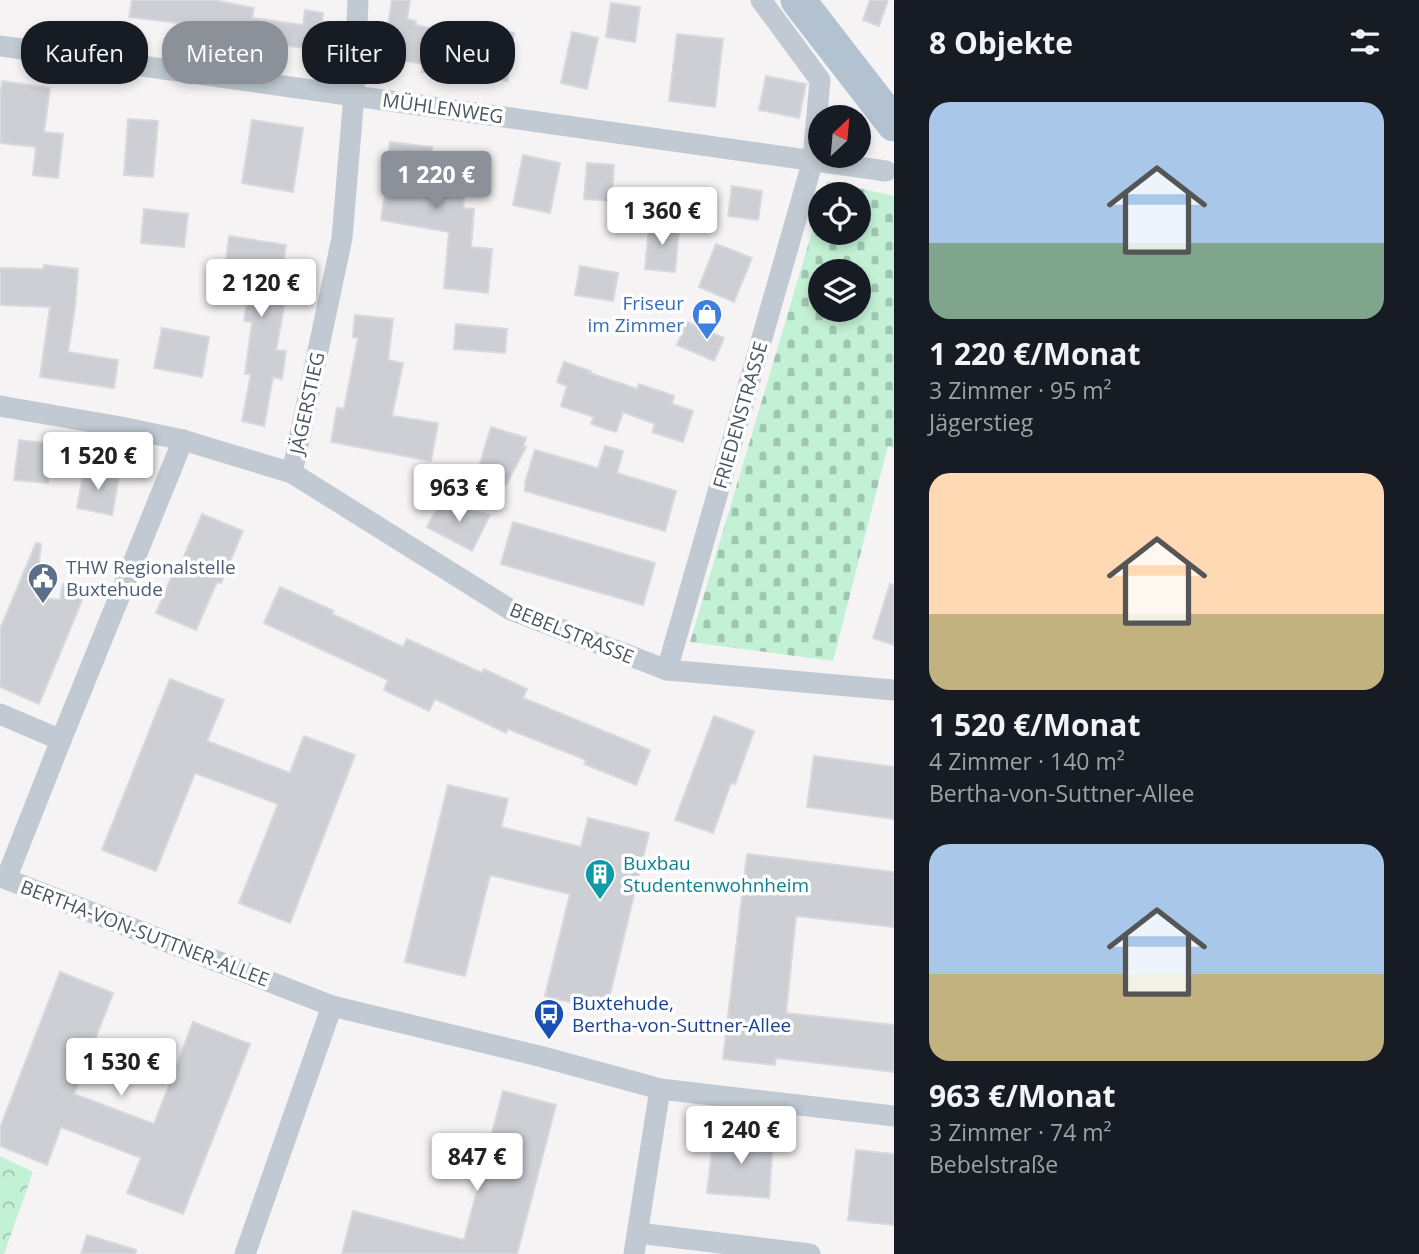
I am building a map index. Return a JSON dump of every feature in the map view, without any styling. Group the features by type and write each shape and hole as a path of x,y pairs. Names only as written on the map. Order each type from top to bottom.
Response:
{"main road":[{"path":"798,0 894,124"}],"street":[{"name":"JÄGERSTIEG","path":"292,473 342,238 354,95 358,0"},
{"name":"FRIEDENSTRASSE","path":"761,0 820,80 818,105"},
{"name":"MÜHLENWEG","path":"0,46 808,159"},
{"name":"FRIEDENSTRASSE","path":"667,670 811,168"},
{"name":"MÜHLENWEG","path":"866,168 886,171"},
{"name":"BEBELSTRASSE","path":"0,406 183,440 292,473 511,610 667,670 894,690"},
{"name":"BERTHA-VON-SUTTNER-ALLEE","path":"183,440 3,888 332,1006 660,1088 894,1116"},
{"path":"0,714 61,740"},
{"path":"245,1254 332,1006"},
{"path":"660,1088 636,1244 810,1254"}],"green space":[{"path":"871,191 894,196 894,448 888,446 833,661 690,642 808,245 871,245"},
{"path":"0,1156 33,1172 4,1254 0,1254"}],"building":[{"path":"132,0 213,0 254,8 252,18 274,21 162,21 129,17"},
{"path":"392,0 410,0 407,19 416,21 415,25 420,26 420,63 406,61 406,21 389,21"},
{"path":"870,0 888,0 879,26 863,20"},
{"path":"611,3 640,7 635,42 606,37"},
{"path":"305,10 323,13 322,21 304,21"},
{"path":"288,23 302,25 302,48 288,46"},
{"path":"572,32 598,38 587,89 561,83"},
{"path":"677,34 723,39 715,107 669,101"},
{"path":"766,76 806,84 799,118 759,110"},
{"path":"2,81 50,88 44,132 63,134 58,178 33,175 36,147 0,143"},
{"path":"128,119 158,121 153,177 124,175"},
{"path":"252,120 303,128 293,192 242,183"},
{"path":"390,142 432,147 430,162 468,167 463,208 474,209 471,247 492,249 488,293 444,288 449,232 381,220"},
{"path":"523,155 560,163 550,213 513,205"},
{"path":"587,163 614,165 612,201 584,199"},
{"path":"732,186 762,191 758,220 728,216"},
{"path":"144,209 188,214 184,247 141,243"},
{"path":"650,217 679,229 675,272 645,269"},
{"path":"229,236 286,245 278,299 285,301 276,350 286,351 282,379 273,377 264,426 242,421 251,374 245,374 252,322 244,321 252,272 225,268"},
{"path":"716,244 752,258 734,302 699,287"},
{"path":"44,265 78,269 68,352 118,360 114,388 40,377 50,307 0,305 0,268 43,269"},
{"path":"580,266 618,273 613,301 575,295"},
{"path":"355,315 393,319 388,360 403,363 392,416 438,423 431,461 331,442 337,408 344,409 358,338 353,337"},
{"path":"687,322 724,338 714,361 677,345"},
{"path":"456,324 507,329 505,353 454,349"},
{"path":"162,328 209,337 202,377 154,368"},
{"path":"564,362 637,389 639,384 674,396 672,404 693,411 683,442 652,432 655,424 623,412 616,432 591,424 594,417 561,406 567,386 557,382"},
{"path":"491,427 526,438 523,447 526,447 506,485 476,477"},
{"path":"19,440 53,444 48,483 14,480"},
{"path":"605,446 623,451 617,473 676,491 665,531 525,491 535,450 598,468"},
{"path":"84,470 119,476 112,515 77,508"},
{"path":"441,501 490,515 472,551 427,527"},
{"path":"202,514 243,531 221,583 217,582 196,630 156,613"},
{"path":"513,522 655,563 643,605 501,564"},
{"path":"36,543 41,544 35,597 60,600 63,584 85,593 39,704 0,687 0,629"},
{"path":"890,584 894,585 894,645 873,638"},
{"path":"280,587 334,611 332,614 403,647 407,639 482,673 484,669 527,689 523,698 650,750 636,785 584,764 586,760 508,729 506,733 435,699 429,711 384,690 388,680 264,623"},
{"path":"170,679 224,700 207,741 290,773 304,736 355,755 290,923 239,903 278,804 195,773 156,871 102,850"},
{"path":"714,716 754,731 735,784 731,783 713,833 675,820"},
{"path":"814,756 894,767 894,819 807,807"},
{"name":"Buxbau Studentenwohnheim","path":"448,785 508,799 501,827 581,847 588,818 649,833 606,1011 545,996 570,894 490,875 465,976 405,962"},
{"path":"747,854 894,872 894,927 796,916 786,1013 894,1025 894,1072 776,1058 775,1065 723,1059"},
{"path":"60,972 113,993 74,1094 154,1124 193,1022 250,1044 183,1214 127,1193 141,1158 61,1127 47,1165 0,1146 0,1128"},
{"path":"503,1091 556,1105 517,1254 342,1254 353,1211 464,1240"},
{"path":"714,1133 773,1140 769,1198 707,1193"},
{"path":"856,1150 894,1154 894,1225 848,1220"},
{"path":"87,1235 136,1250 135,1254 81,1254"}],"place":[{"name":"Friseur im Zimmer","path":"707,341"},
{"name":"THW Regionalstelle Buxtehude","path":"43,605"},
{"name":"Buxbau Studentenwohnheim","path":"600,901"},
{"name":"Buxtehude, Bertha-von-Suttner-Allee","path":"549,1041"}]}
